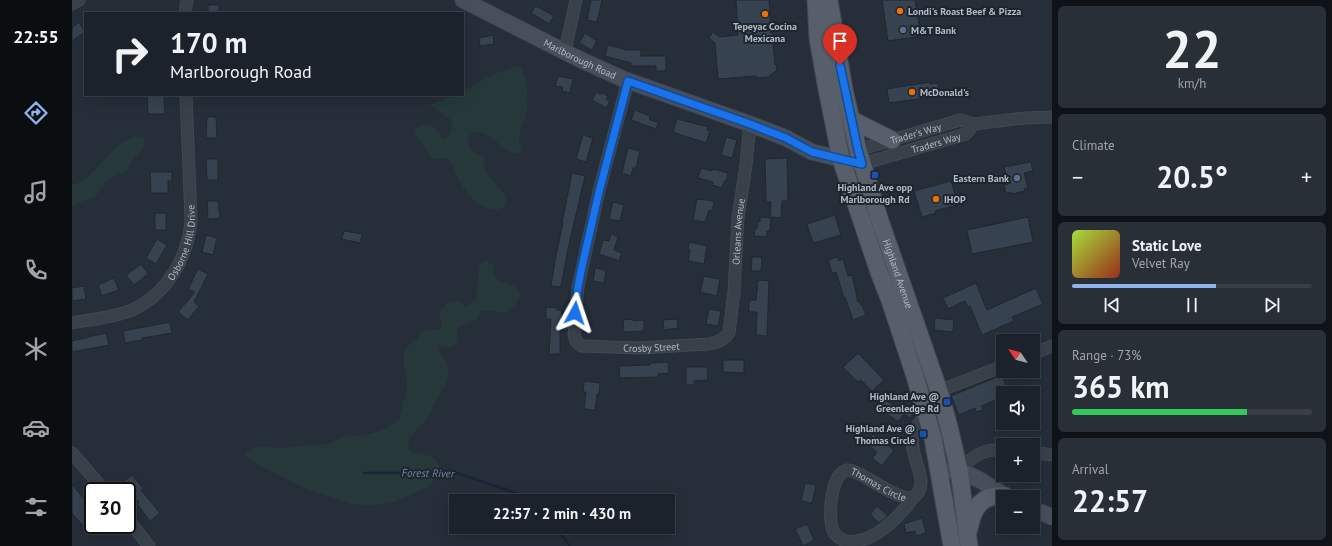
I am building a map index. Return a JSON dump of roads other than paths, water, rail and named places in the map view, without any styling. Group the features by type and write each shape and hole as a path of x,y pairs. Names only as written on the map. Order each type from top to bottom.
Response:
{"main road":[{"name":"Highland Avenue","path":"816,0 818,38 841,159 876,266 902,336 933,438 952,546"},
{"name":"Highland Avenue","path":"829,0 844,90 860,157 880,222 939,391 959,470 968,541"},
{"path":"852,120 865,128 892,140"},
{"path":"968,541 971,518 976,507 984,499 996,495"}],"street":[{"path":"72,4 79,0"},
{"path":"185,12 187,0"},
{"path":"565,51 576,0"},
{"name":"Marlborough Road","path":"470,2 565,51 628,81 750,124 786,138 812,152 841,159"},
{"name":"Crosby Street","path":"628,81 599,192 578,287 574,334 576,341 581,346 589,347 639,348 709,344 719,342 726,337"},
{"name":"Osborne Hill Drive","path":"72,323 116,315 132,310 146,302 160,291 179,265 186,248 190,233 191,220 186,96"},
{"path":"974,124 1025,118 1052,117"},
{"name":"Trader's Way","path":"860,157 892,140 960,120 974,124"},
{"name":"Orleans Avenue","path":"726,337 730,333 738,218 746,165 750,124"},
{"name":"Traders Way","path":"860,157 875,159 966,134 974,124"},
{"path":"841,159 860,157"},
{"path":"1040,351 1052,346"},
{"path":"939,391 996,369"},
{"name":"Thomas Circle","path":"913,498 900,496 855,471 848,470 841,472 837,478 832,493 834,532 838,537 850,544 866,544 882,534 896,520 920,490 921,482 914,456 912,437 914,430 926,414"},
{"path":"959,470 974,456 989,449 996,449"},
{"path":"72,453 97,482"},
{"path":"1040,453 1052,455"},
{"path":"939,472 959,470 996,490"},
{"path":"1040,512 1052,517"},
{"path":"136,529 149,546"}],"waterway":[{"name":"Forest River","path":"364,473 457,473 519,494"},
{"name":"Forest River","path":"561,534 570,546"}],"place":[{"name":"Londi's Roast Beef & Pizza","path":"900,11"},
{"name":"Tepeyac Cocina Mexicana","path":"765,14"},
{"name":"M&T Bank","path":"903,30"},
{"name":"McDonald's","path":"912,92"},
{"name":"Highland Ave opp Marlborough Rd","path":"875,175"},
{"name":"Eastern Bank","path":"1017,178"},
{"name":"IHOP","path":"936,199"},
{"name":"Highland Ave @ Greenledge Rd","path":"947,402"},
{"name":"Highland Ave @ Thomas Circle","path":"923,434"}]}
